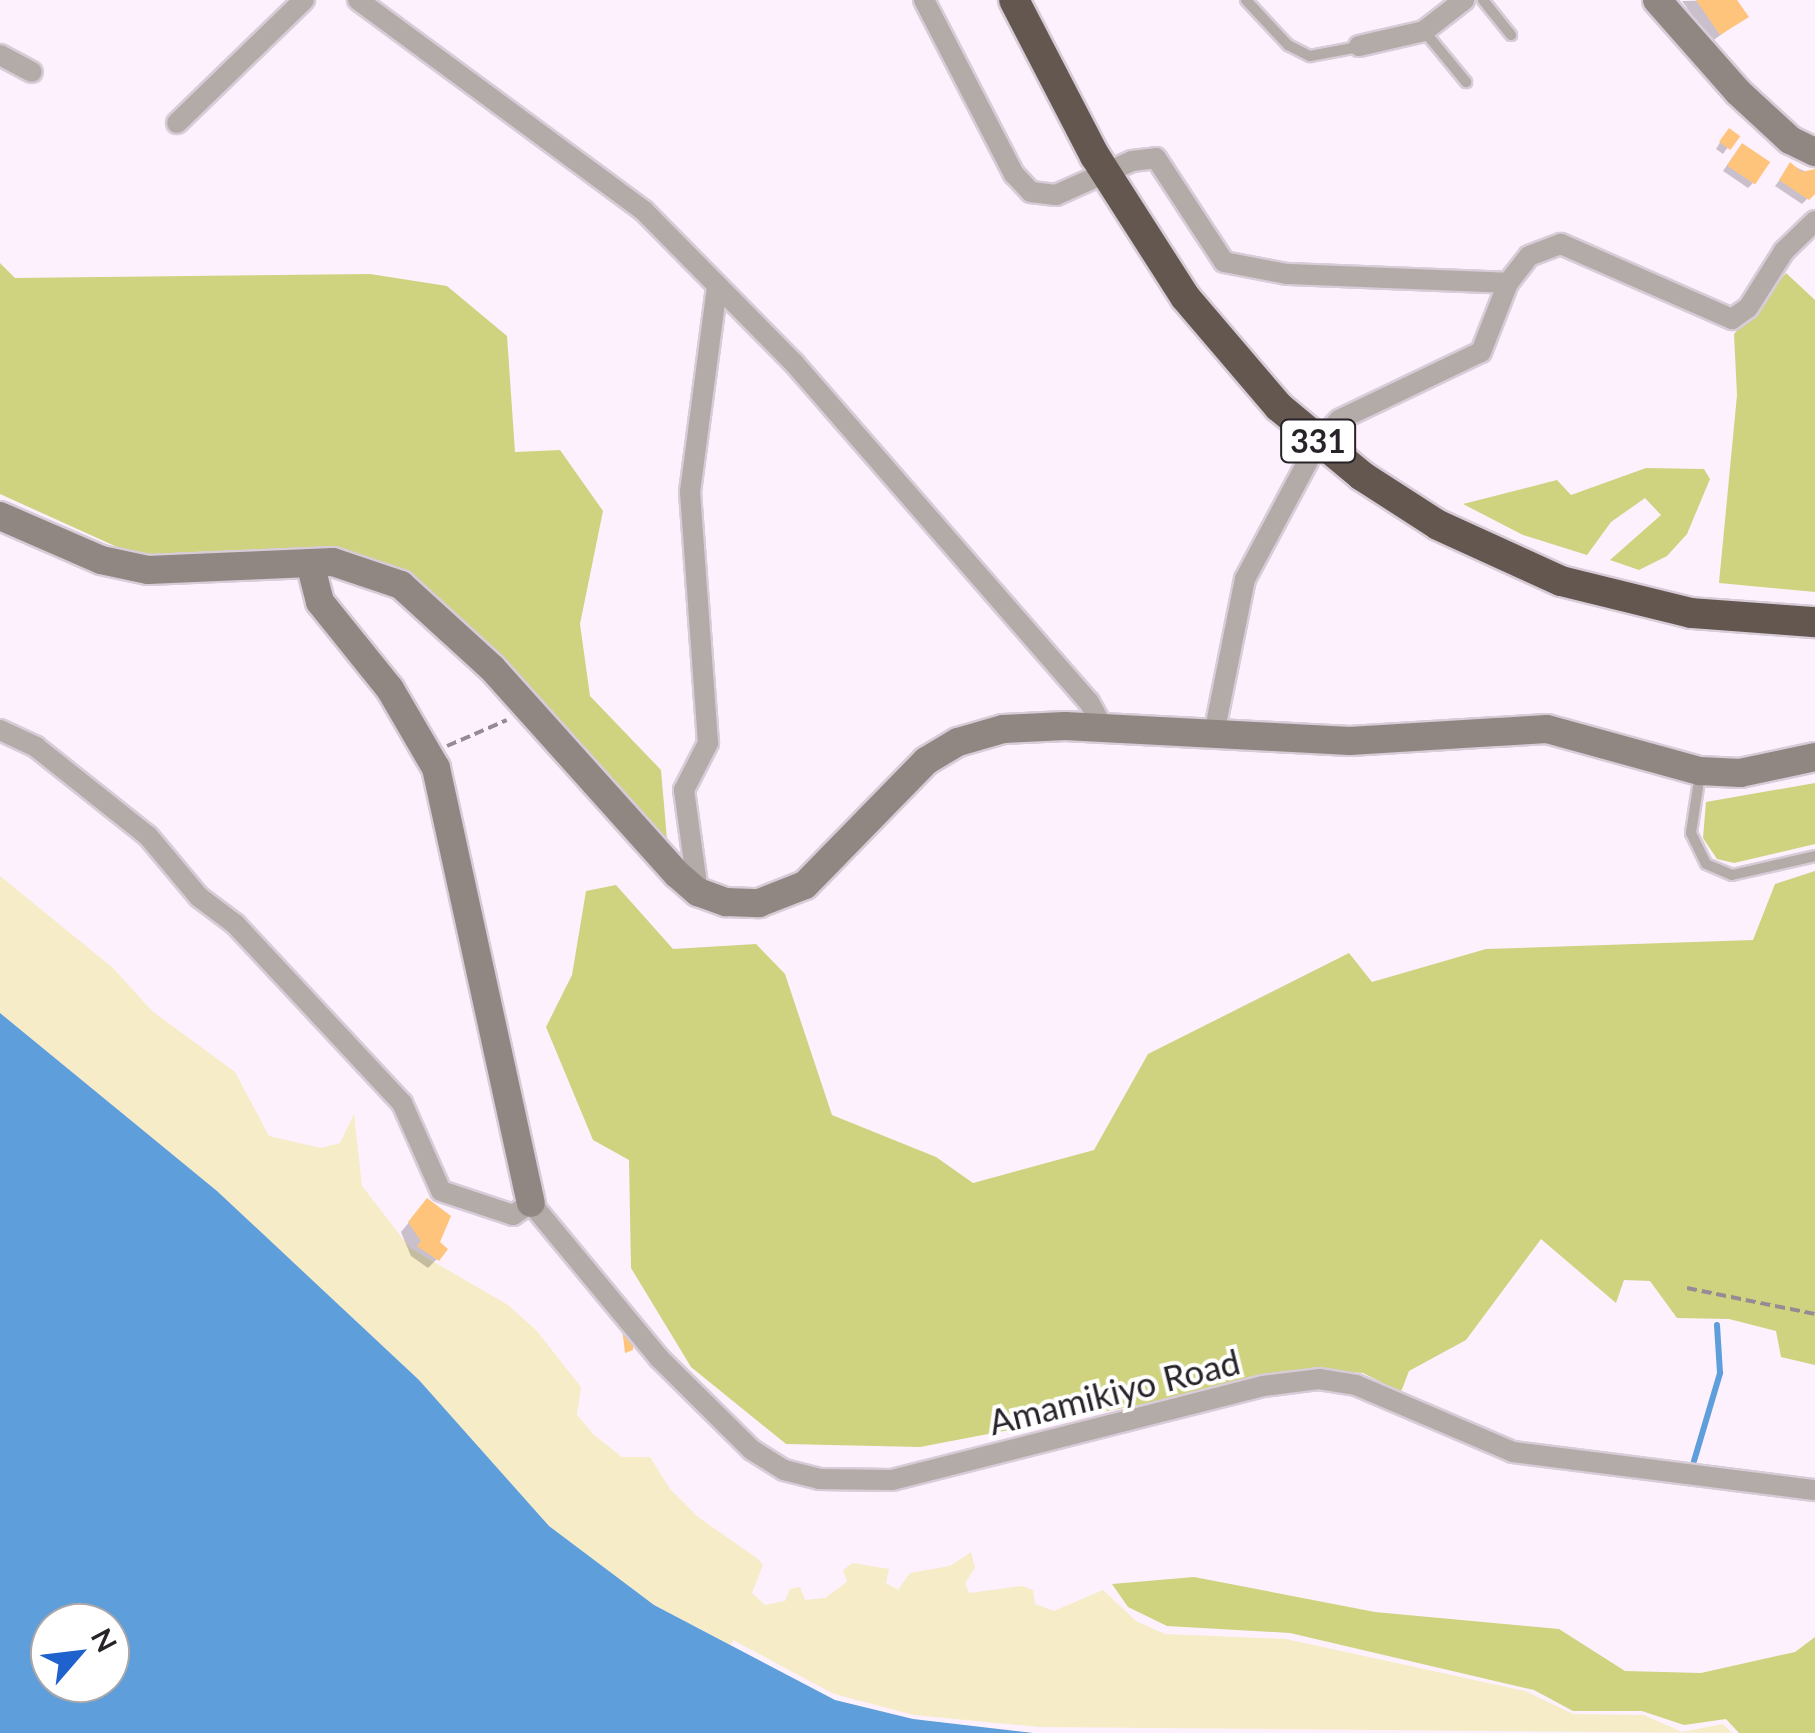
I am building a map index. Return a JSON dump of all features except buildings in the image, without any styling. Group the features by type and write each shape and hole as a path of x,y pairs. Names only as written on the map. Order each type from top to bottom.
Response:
{"highway":[{"name":"331","path":"1014,0 1106,175 1214,334 1318,442 1395,501 1562,581 1691,613 1815,622"}],"street":[{"path":"177,123 304,0"},
{"path":"358,0 599,174 717,286 794,362 1089,702 1103,727"},
{"path":"924,0 1022,184 1043,196 1106,175 1132,160 1156,158 1224,262 1287,274 1508,283"},
{"path":"1359,46 1424,31 1464,0"},
{"path":"1657,0 1738,92 1790,140 1815,152"},
{"path":"0,54 32,72"},
{"path":"1214,734 1245,579 1318,442 1340,420 1480,352 1508,283 1528,256 1561,244 1732,319 1748,308 1784,252 1815,221"},
{"path":"698,892 684,790 708,743 690,492 717,286"},
{"path":"0,516 101,560 148,570 310,563 374,573 431,607 698,892 744,904 790,894 823,872 911,774 958,742 1003,729 1103,727 1350,741 1547,729 1700,772 1740,773 1815,757"},
{"path":"0,730 36,747 148,836 199,897 235,924 402,1103 441,1191 513,1215 532,1203 445,796 429,754 390,689 320,602 310,563"},
{"name":"Amamikiyo Road","path":"532,1203 658,1358 752,1450 806,1477 914,1476 1263,1386 1320,1380 1356,1385 1513,1452 1815,1490"}],"lane":[{"path":"1246,0 1288,45 1310,56 1359,46"},
{"path":"1483,0 1511,35"},
{"path":"1424,31 1466,82"},
{"path":"1700,772 1691,833 1706,864 1732,875 1815,856"}],"path":[{"path":"429,754 516,716"},
{"path":"1687,1288 1815,1314"}],"green space":[{"path":"0,263 15,278 370,274 447,286 507,336 515,452 560,450 603,511 580,624 590,696 661,770 668,851 467,624 413,577 348,552 137,556 0,494"},
{"path":"1786,273 1815,300 1815,592 1719,583 1737,395 1734,334"},
{"path":"1646,468 1704,469 1710,479 1687,534 1667,556 1639,570 1610,560 1661,515 1645,498 1611,522 1587,555 1523,535 1463,504 1557,480 1571,495"},
{"path":"1815,783 1815,844 1734,863 1717,859 1703,838 1706,802"},
{"path":"1815,871 1815,1365 1781,1357 1776,1331 1729,1319 1677,1318 1650,1281 1624,1280 1616,1303 1541,1239 1466,1340 1409,1371 1401,1392 1363,1373 1322,1370 920,1447 786,1444 691,1367 631,1268 629,1160 593,1140 546,1027 572,975 586,891 616,885 673,949 756,944 785,974 832,1115 936,1157 973,1183 1094,1150 1148,1054 1349,953 1372,982 1486,949 1753,940 1775,884"},
{"path":"1194,1577 1375,1612 1559,1629 1625,1671 1701,1673 1795,1652 1815,1637 1815,1733 1739,1733 1726,1719 1684,1725 1642,1711 1573,1711 1534,1690 1290,1633 1167,1626 1128,1607 1112,1584"}],"sand":[{"path":"0,876 113,968 152,1011 235,1072 269,1136 321,1148 340,1143 354,1114 362,1186 410,1248 508,1305 536,1330 581,1387 577,1415 594,1435 622,1457 650,1457 670,1489 698,1517 763,1565 752,1593 765,1605 785,1601 790,1589 800,1587 805,1600 825,1598 847,1582 843,1570 853,1563 889,1569 886,1583 898,1590 910,1573 950,1566 971,1552 975,1568 965,1583 969,1593 1022,1586 1033,1590 1035,1604 1054,1611 1103,1590 1136,1621 1165,1634 1286,1639 1525,1691 1573,1714 1644,1715 1682,1732 1723,1724 1732,1733 1040,1727 914,1715 834,1694 733,1640 731,1645 654,1605 549,1526 419,1380 217,1191 0,1013"}],"water":[{"path":"0,1013 217,1191 419,1380 549,1526 654,1605 835,1700 913,1719 1033,1733 0,1733"}],"waterway":[{"path":"1694,1461 1720,1373 1717,1325"}]}
